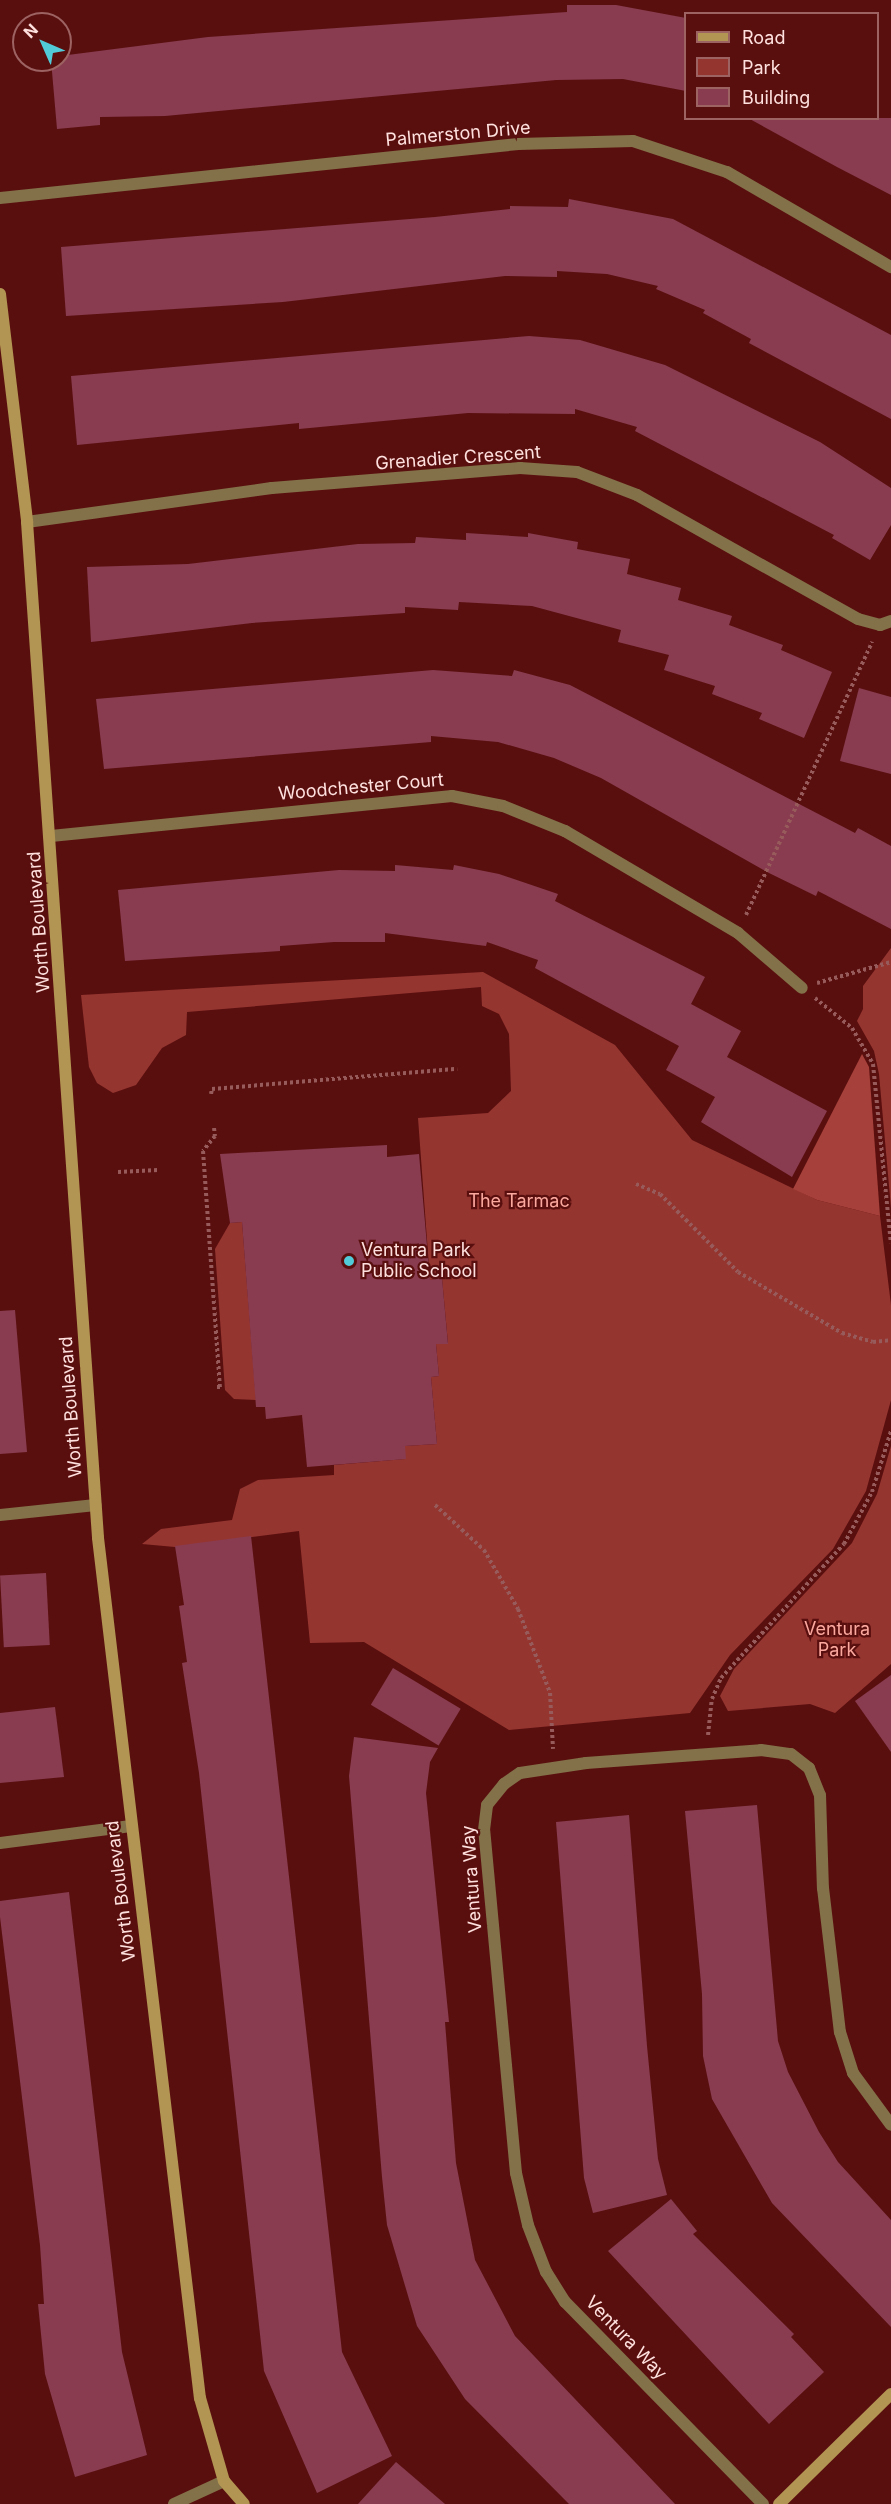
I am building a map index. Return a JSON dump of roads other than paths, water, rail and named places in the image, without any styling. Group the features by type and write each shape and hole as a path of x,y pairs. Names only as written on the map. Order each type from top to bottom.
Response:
{"street":[{"name":"Palmerston Drive","path":"0,198 518,144 633,141 727,172 891,267"},
{"name":"Worth Boulevard","path":"0,294 27,522 51,836 95,1504 131,1826 200,2398 224,2481 244,2504"},
{"name":"Grenadier Crescent","path":"27,522 272,488 520,468 577,472 637,495 858,619 885,623"},
{"name":"Woodchester Court","path":"51,836 452,796 503,806 565,831 738,933 802,988"},
{"path":"0,1515 95,1504"},
{"name":"Ventura Way","path":"763,2504 565,2302 546,2272 528,2225 516,2173 484,1830 487,1805 504,1784 520,1773 707,1754 791,1754 809,1767 820,1795 824,1888 840,2032 853,2073 891,2125"},
{"path":"0,1843 131,1826"},
{"path":"778,2504 891,2394"},
{"path":"174,2504 224,2481"}],"place":[{"name":"Ventura Park Public School","path":"349,1261"}],"park label":[{"name":"The Tarmac","path":"519,1201"},
{"name":"Ventura Park","path":"837,1640"}]}
